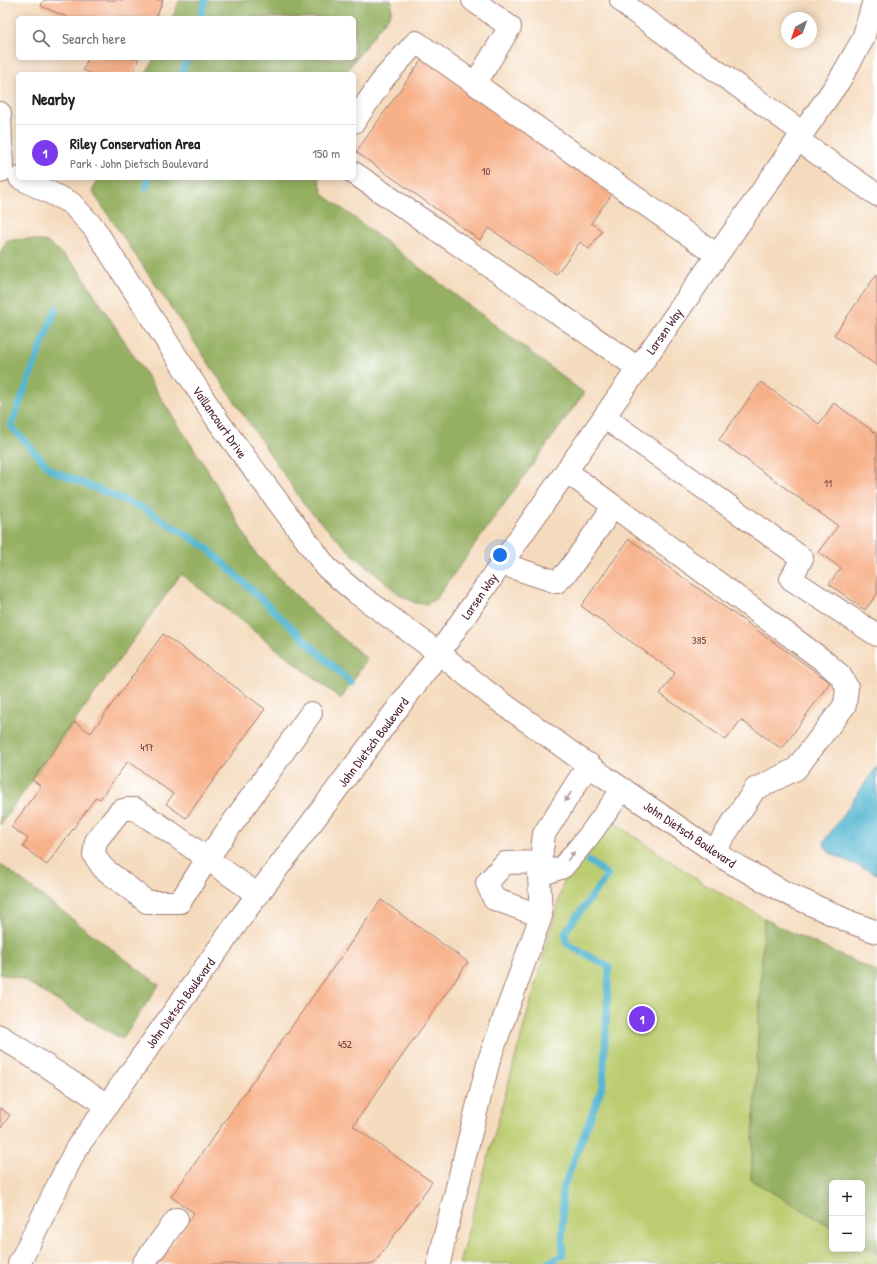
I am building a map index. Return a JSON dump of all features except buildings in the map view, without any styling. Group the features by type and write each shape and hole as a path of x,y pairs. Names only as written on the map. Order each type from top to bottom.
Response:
{"street":[{"path":"473,0 510,27 475,84"},
{"path":"621,0 632,10 877,195"},
{"name":"Larsen Way","path":"439,653 839,81 862,39 874,0"},
{"path":"356,119 384,78 416,42 717,255"},
{"path":"0,113 8,173"},
{"path":"356,174 638,368"},
{"name":"Vaillancourt Drive","path":"23,180 71,203 94,228 218,421 327,568 354,591 439,653"},
{"path":"604,417 802,558 791,579 877,635"},
{"path":"566,471 824,661 840,675 848,687 845,705 796,769 755,789 714,851"},
{"path":"502,564 557,582 568,571 614,506"},
{"name":"John Dietsch Boulevard","path":"19,1264 76,1149 258,895 439,653 491,695 725,859 786,893 850,922 877,932"},
{"path":"258,895 208,859 170,832 135,809 120,811 96,841 94,855 103,868 147,902 180,902 208,859 311,713"},
{"path":"439,1264 489,1060 541,916 540,869 544,834 589,764"},
{"path":"541,916 494,899 487,884 505,863 540,869 563,867 588,837 624,789"},
{"path":"0,1036 107,1105"},
{"path":"143,1264 176,1220"}],"green space":[{"path":"180,0 392,0 391,13 356,58 356,16 173,16"},
{"path":"153,60 355,60 346,72 147,72"},
{"path":"97,180 320,180 323,194 584,393 436,599 426,604 415,603 400,595 352,554 306,507 92,191"},
{"path":"29,239 47,242 76,266 212,477 256,554 312,612 367,659 341,699 181,574 0,825 0,253 7,240"},
{"path":"609,819 704,884 764,918 751,1180 829,1225 829,1252 865,1252 865,1247 877,1254 877,1264 459,1264 564,880"},
{"path":"0,863 159,985 122,1039 20,978 0,974"},
{"path":"764,918 877,972 877,1254 865,1247 865,1180 829,1180 829,1225 751,1180"}],"water":[{"path":"877,766 877,874 830,853 825,847 824,842"}],"waterway":[{"path":"201,16 205,0"},
{"path":"183,72 186,60"},
{"path":"146,187 148,180"},
{"path":"56,308 11,426 51,470 141,507 206,547 351,683"},
{"path":"546,1264 563,1255 562,1191 603,1085 609,967 567,944 565,932 608,875 589,861"}],"place":[{"name":"Riley Conservation Area","path":"642,1019"}]}
